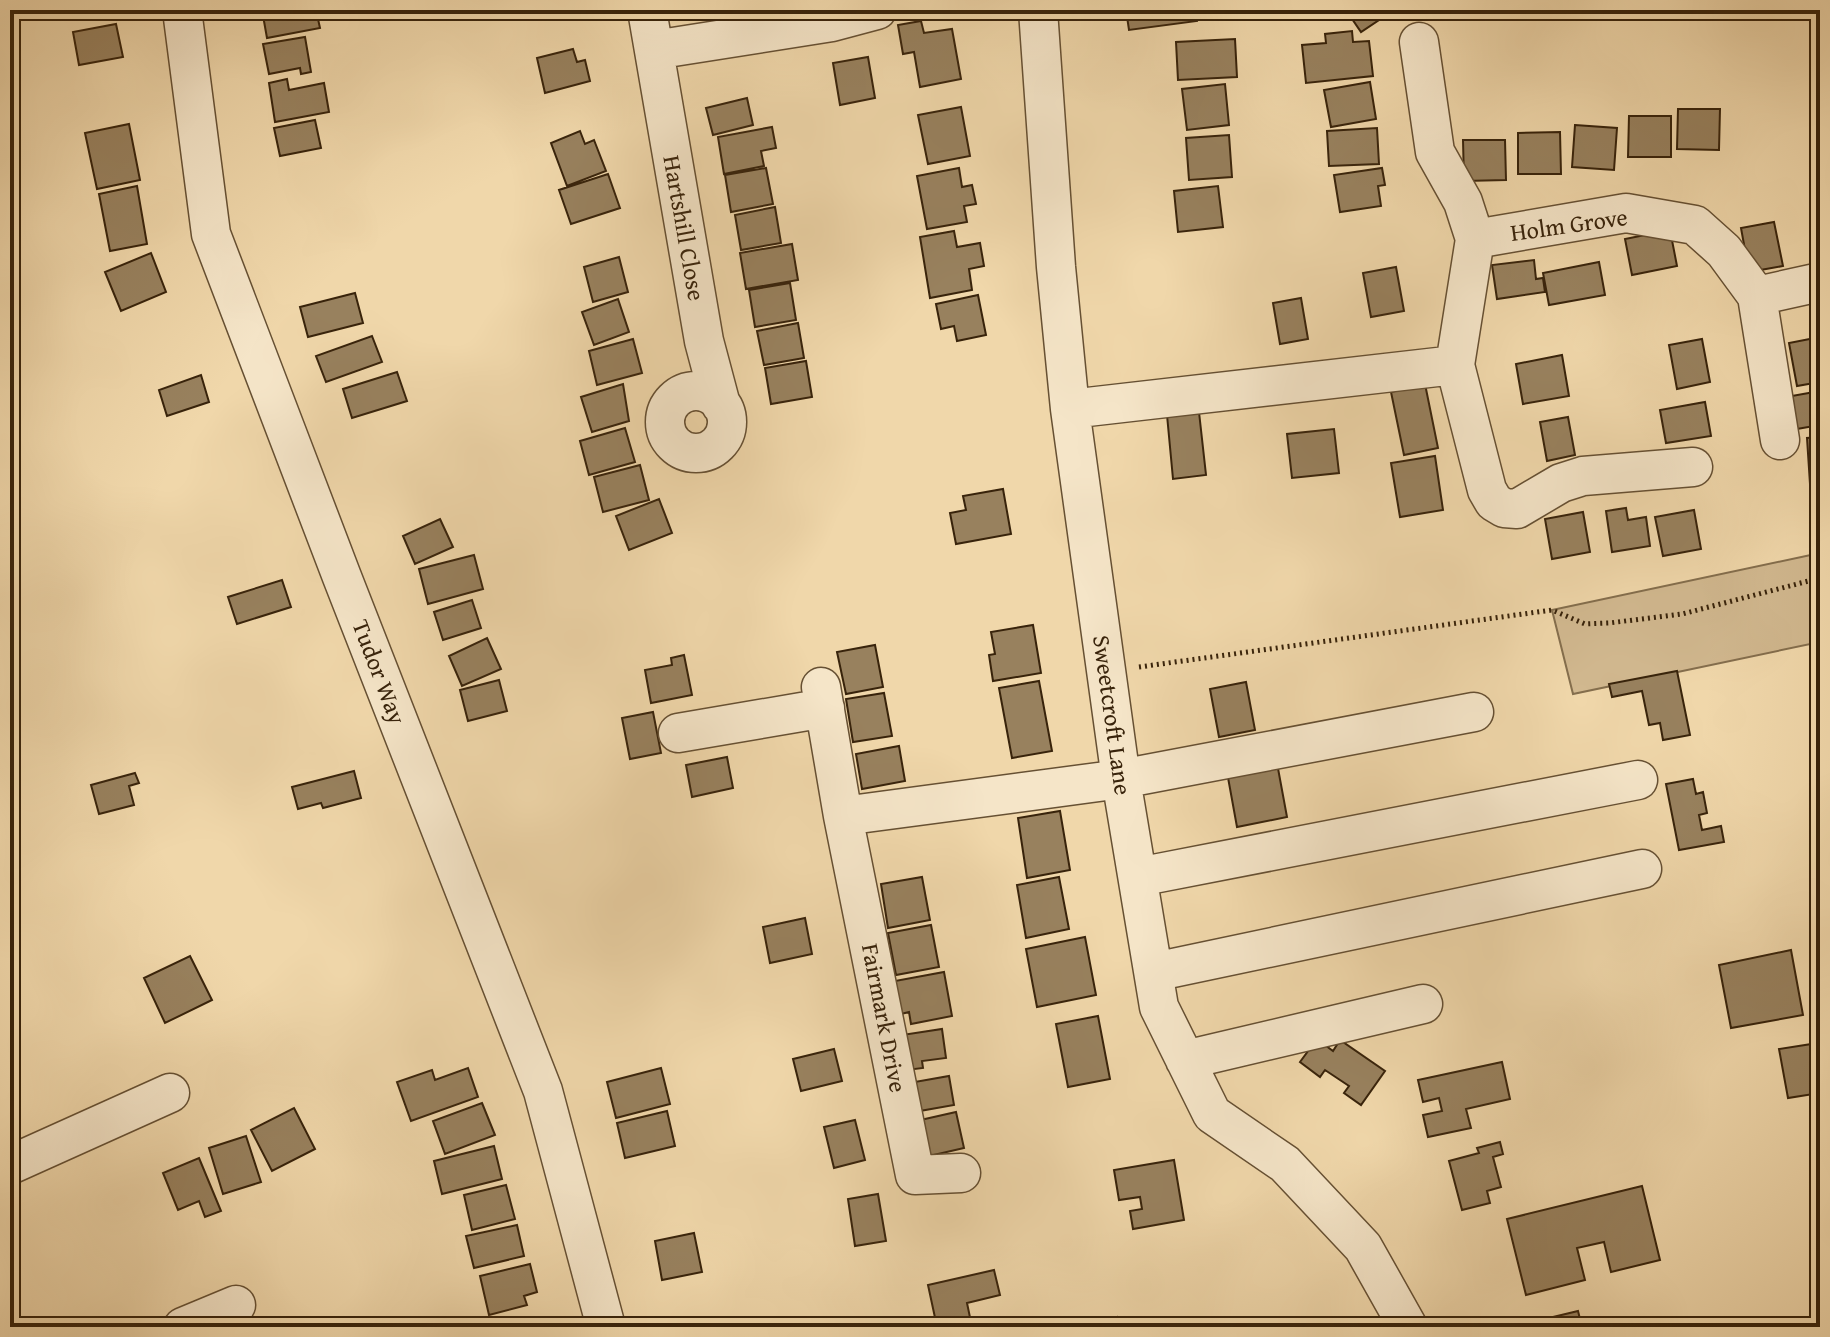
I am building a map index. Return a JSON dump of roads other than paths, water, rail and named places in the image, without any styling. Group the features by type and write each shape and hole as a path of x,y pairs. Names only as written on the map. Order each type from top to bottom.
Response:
{"street":[{"name":"Tudor Way","path":"182,10 211,234 543,1091 606,1327"},
{"name":"Hartshill Close","path":"647,10 704,341 721,405"},
{"path":"654,50 832,22 877,10"},
{"name":"Sweetcroft Lane","path":"1038,10 1055,252 1070,409 1121,779 1159,1007 1212,1114 1285,1164 1363,1247 1408,1327"},
{"path":"1419,42 1435,152 1463,202 1475,239"},
{"name":"Holm Grove","path":"1693,467 1583,476 1561,483 1517,509 1504,508 1494,502 1487,490 1455,365 1475,239 1626,213 1695,225 1724,251 1757,296 1780,440"},
{"path":"1757,296 1820,282"},
{"path":"1070,409 1455,365"},
{"name":"Fairmark Drive","path":"678,733 823,698 843,816 915,1175 961,1173"},
{"path":"843,816 1121,779 1474,712"},
{"path":"1138,877 1638,780"},
{"path":"1154,972 1642,869"},
{"path":"1185,1060 1423,1004"},
{"path":"10,1165 170,1093"},
{"path":"183,1327 236,1305"}]}
